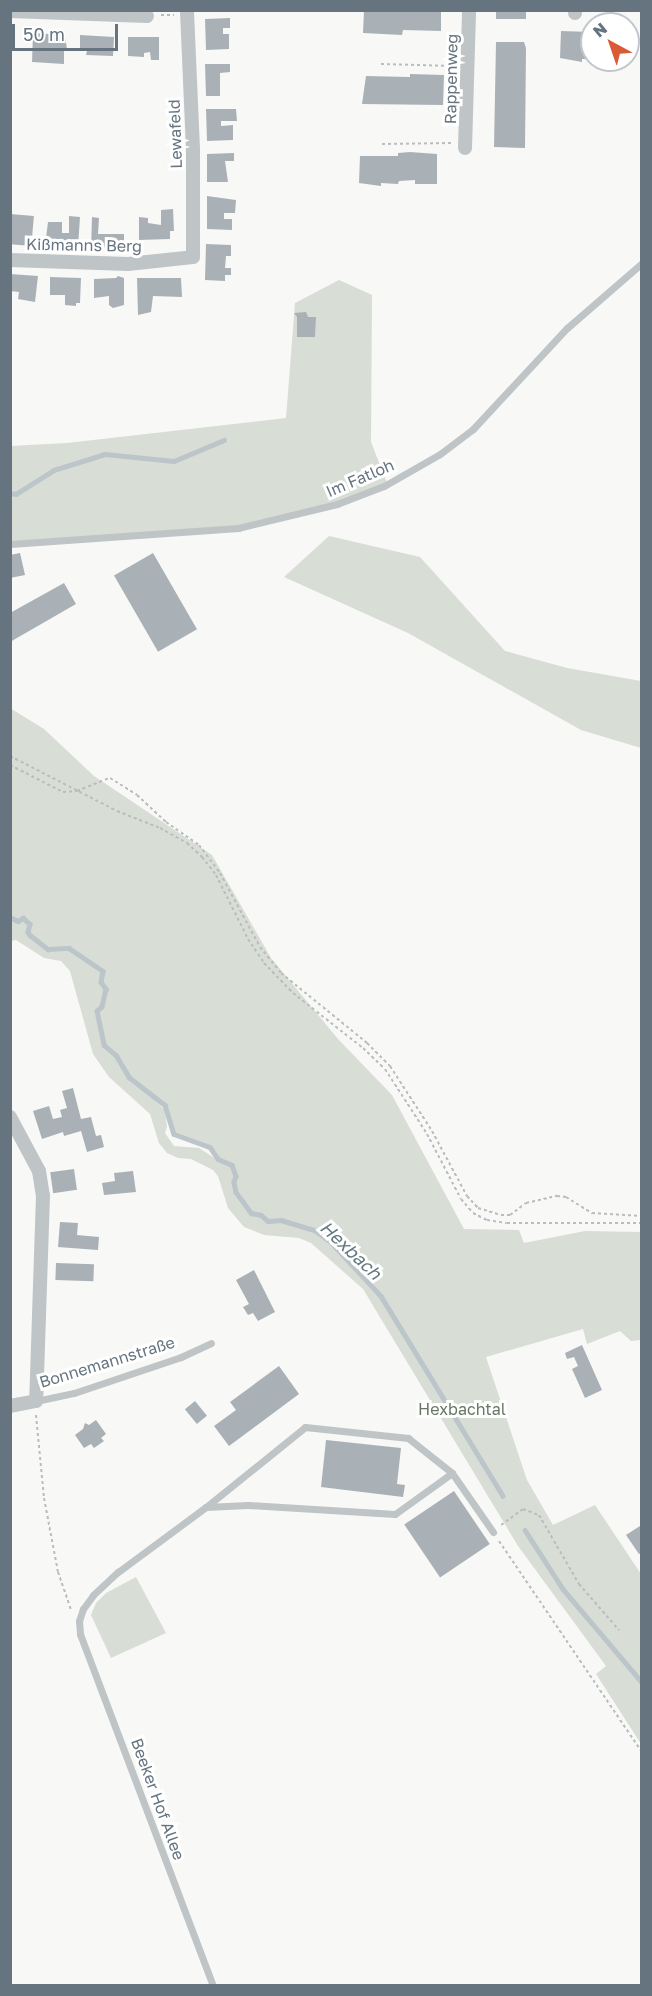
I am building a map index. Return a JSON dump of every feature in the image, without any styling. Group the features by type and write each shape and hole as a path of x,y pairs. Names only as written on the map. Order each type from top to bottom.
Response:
{"street":[{"name":"Rappenweg","path":"466,145 469,10"},
{"path":"10,11 147,16"},
{"name":"Lewafeld","path":"187,12 193,149 193,257"},
{"name":"Kißmanns Berg","path":"10,260 128,264 193,257"},
{"path":"10,1117 39,1171 43,1195 36,1401"},
{"name":"Bonnemannstraße","path":"10,1406 36,1401"}],"lane":[{"name":"Im Fatloh","path":"10,544 238,528 337,504 384,486 440,454 473,429 581,314 642,263"},
{"name":"Bonnemannstraße","path":"36,1401 74,1392 181,1357 211,1343"},
{"path":"79,1621 83,1609 93,1595 118,1572 206,1507 305,1427 408,1438 452,1473 493,1532"},
{"path":"206,1507 248,1505 395,1514 452,1473"},
{"name":"Beeker Hof Allee","path":"79,1621 80,1634 213,1986"}],"path":[{"path":"147,16 187,12"},
{"path":"381,64 468,66"},
{"path":"382,144 466,145"},
{"path":"10,756 117,811 160,828 187,843 202,857 216,875 248,939 264,963 293,993 355,1041 385,1070 428,1134 461,1199 473,1213 487,1220 507,1223 642,1223"},
{"path":"10,765 63,792 77,791 110,778 137,795 166,822 187,835 206,853 260,947 281,973 367,1043 400,1079 432,1131 467,1196 477,1208 501,1215 510,1215 526,1203 566,1197 592,1214 642,1216"},
{"path":"36,1401 44,1498 58,1572 66,1600 79,1621"},
{"path":"619,1630 579,1584 539,1515 523,1509 493,1532 642,1752"}],"green space":[{"path":"339,280 372,295 371,442 387,483 338,503 239,527 11,543 11,446 67,443 286,418 295,303"},
{"path":"329,536 420,557 505,651 567,668 641,681 641,748 581,730 408,633 284,577"},
{"name":"Hexbachtal","path":"10,708 44,729 94,776 212,855 271,958 338,1039 392,1095 464,1229 519,1230 524,1243 585,1231 641,1232 641,1340 631,1341 620,1331 587,1344 583,1329 486,1357 527,1480 553,1525 595,1505 641,1574 641,1744 596,1674 606,1666 518,1546 363,1289 311,1243 299,1238 264,1235 244,1227 228,1208 218,1176 213,1170 191,1159 178,1158 167,1153 159,1143 150,1114 109,1077 93,1054 70,971 61,961 44,958 16,940 11,941","holes":["125,1073 164,1104 175,1136 205,1143 216,1159 199,1148 174,1146 165,1133 167,1127 165,1110 142,1087 125,1076"]},
{"path":"136,1577 166,1633 111,1658 91,1615 96,1603 106,1593"}],"building":[{"path":"364,10 441,10 441,31 403,30 402,35 363,33"},
{"path":"496,10 526,10 526,19 496,19"},
{"path":"230,18 230,28 223,28 223,34 229,34 229,49 206,50 205,19"},
{"path":"561,31 580,32 580,62 560,58"},
{"path":"33,33 65,35 67,49 64,49 64,64 32,62"},
{"path":"80,35 114,37 113,56 86,55 87,51 80,51"},
{"path":"128,37 159,37 159,60 151,60 150,52 144,53 144,57 128,56"},
{"path":"496,42 524,42 526,48 525,148 494,147"},
{"path":"205,64 230,64 230,72 220,73 220,96 206,96"},
{"path":"410,74 444,75 443,105 362,104 366,76 410,77"},
{"path":"206,109 236,109 237,121 221,121 221,126 233,125 233,140 207,141"},
{"path":"234,153 234,161 225,161 228,182 207,182 207,154"},
{"path":"398,153 437,154 437,184 415,184 415,180 399,181 398,184 381,183 381,186 359,183 360,156 398,156"},
{"path":"207,196 236,200 235,213 224,213 224,219 232,219 232,230 207,229"},
{"path":"173,209 174,231 170,231 170,239 139,240 139,217 148,218 148,223 161,225 161,210"},
{"path":"10,214 34,216 31,246 10,244"},
{"path":"69,216 80,217 78,247 45,246 48,222 62,222 62,233 69,233"},
{"path":"92,217 99,218 98,234 124,234 124,247 91,248"},
{"path":"206,244 231,245 231,256 226,256 225,268 231,268 231,275 225,275 225,281 205,280"},
{"path":"10,274 38,276 35,302 18,299 19,292 10,291"},
{"path":"118,276 124,278 124,305 113,308 109,305 109,296 94,298 94,279"},
{"path":"50,277 81,278 80,303 76,303 76,306 65,305 65,295 50,295"},
{"path":"137,278 181,278 182,297 153,296 151,312 138,315"},
{"path":"306,312 308,317 316,317 315,337 297,337 297,317 294,313"},
{"path":"20,553 25,575 10,578 10,555"},
{"path":"153,553 197,629 158,652 114,576"},
{"path":"64,583 76,604 10,642 10,613"},
{"path":"73,1088 81,1119 91,1117 96,1136 101,1135 104,1147 87,1152 81,1131 64,1136 63,1132 42,1139 33,1111 49,1106 53,1119 62,1117 60,1110 67,1108 62,1091"},
{"path":"74,1169 77,1190 53,1193 50,1172"},
{"path":"133,1171 136,1192 104,1195 102,1183 115,1181 114,1173"},
{"path":"60,1222 78,1223 77,1235 99,1237 98,1250 58,1247"},
{"path":"56,1263 94,1264 93,1281 55,1280"},
{"path":"254,1270 275,1312 258,1321 253,1313 248,1315 243,1307 249,1304 236,1280"},
{"path":"582,1345 602,1390 585,1398 572,1369 578,1366 574,1357 567,1359 565,1353"},
{"path":"279,1366 299,1394 229,1446 214,1426 236,1410 230,1402"},
{"path":"195,1401 207,1416 197,1424 185,1409"},
{"path":"96,1420 106,1434 101,1438 104,1441 94,1448 91,1444 84,1448 75,1435 83,1429 85,1423 89,1425"},
{"path":"326,1440 401,1448 397,1484 405,1485 403,1497 321,1487"},
{"path":"454,1491 490,1544 440,1578 404,1525"},
{"path":"640,1526 642,1553 639,1554 626,1535"}],"waterway":[{"path":"10,493 16,494 54,470 105,454 174,461 224,440"},
{"name":"Hexbach","path":"10,917 18,921 23,918 30,924 28,932 30,935 48,949 69,948 103,971 101,982 106,989 102,1007 97,1011 104,1045 116,1055 129,1077 165,1105 174,1134 210,1147 218,1159 232,1165 236,1176 234,1182 236,1192 251,1213 261,1215 268,1221 281,1220 316,1231 331,1242 381,1296 503,1496"},
{"name":"Hexbach","path":"525,1530 563,1589 642,1682"}]}
